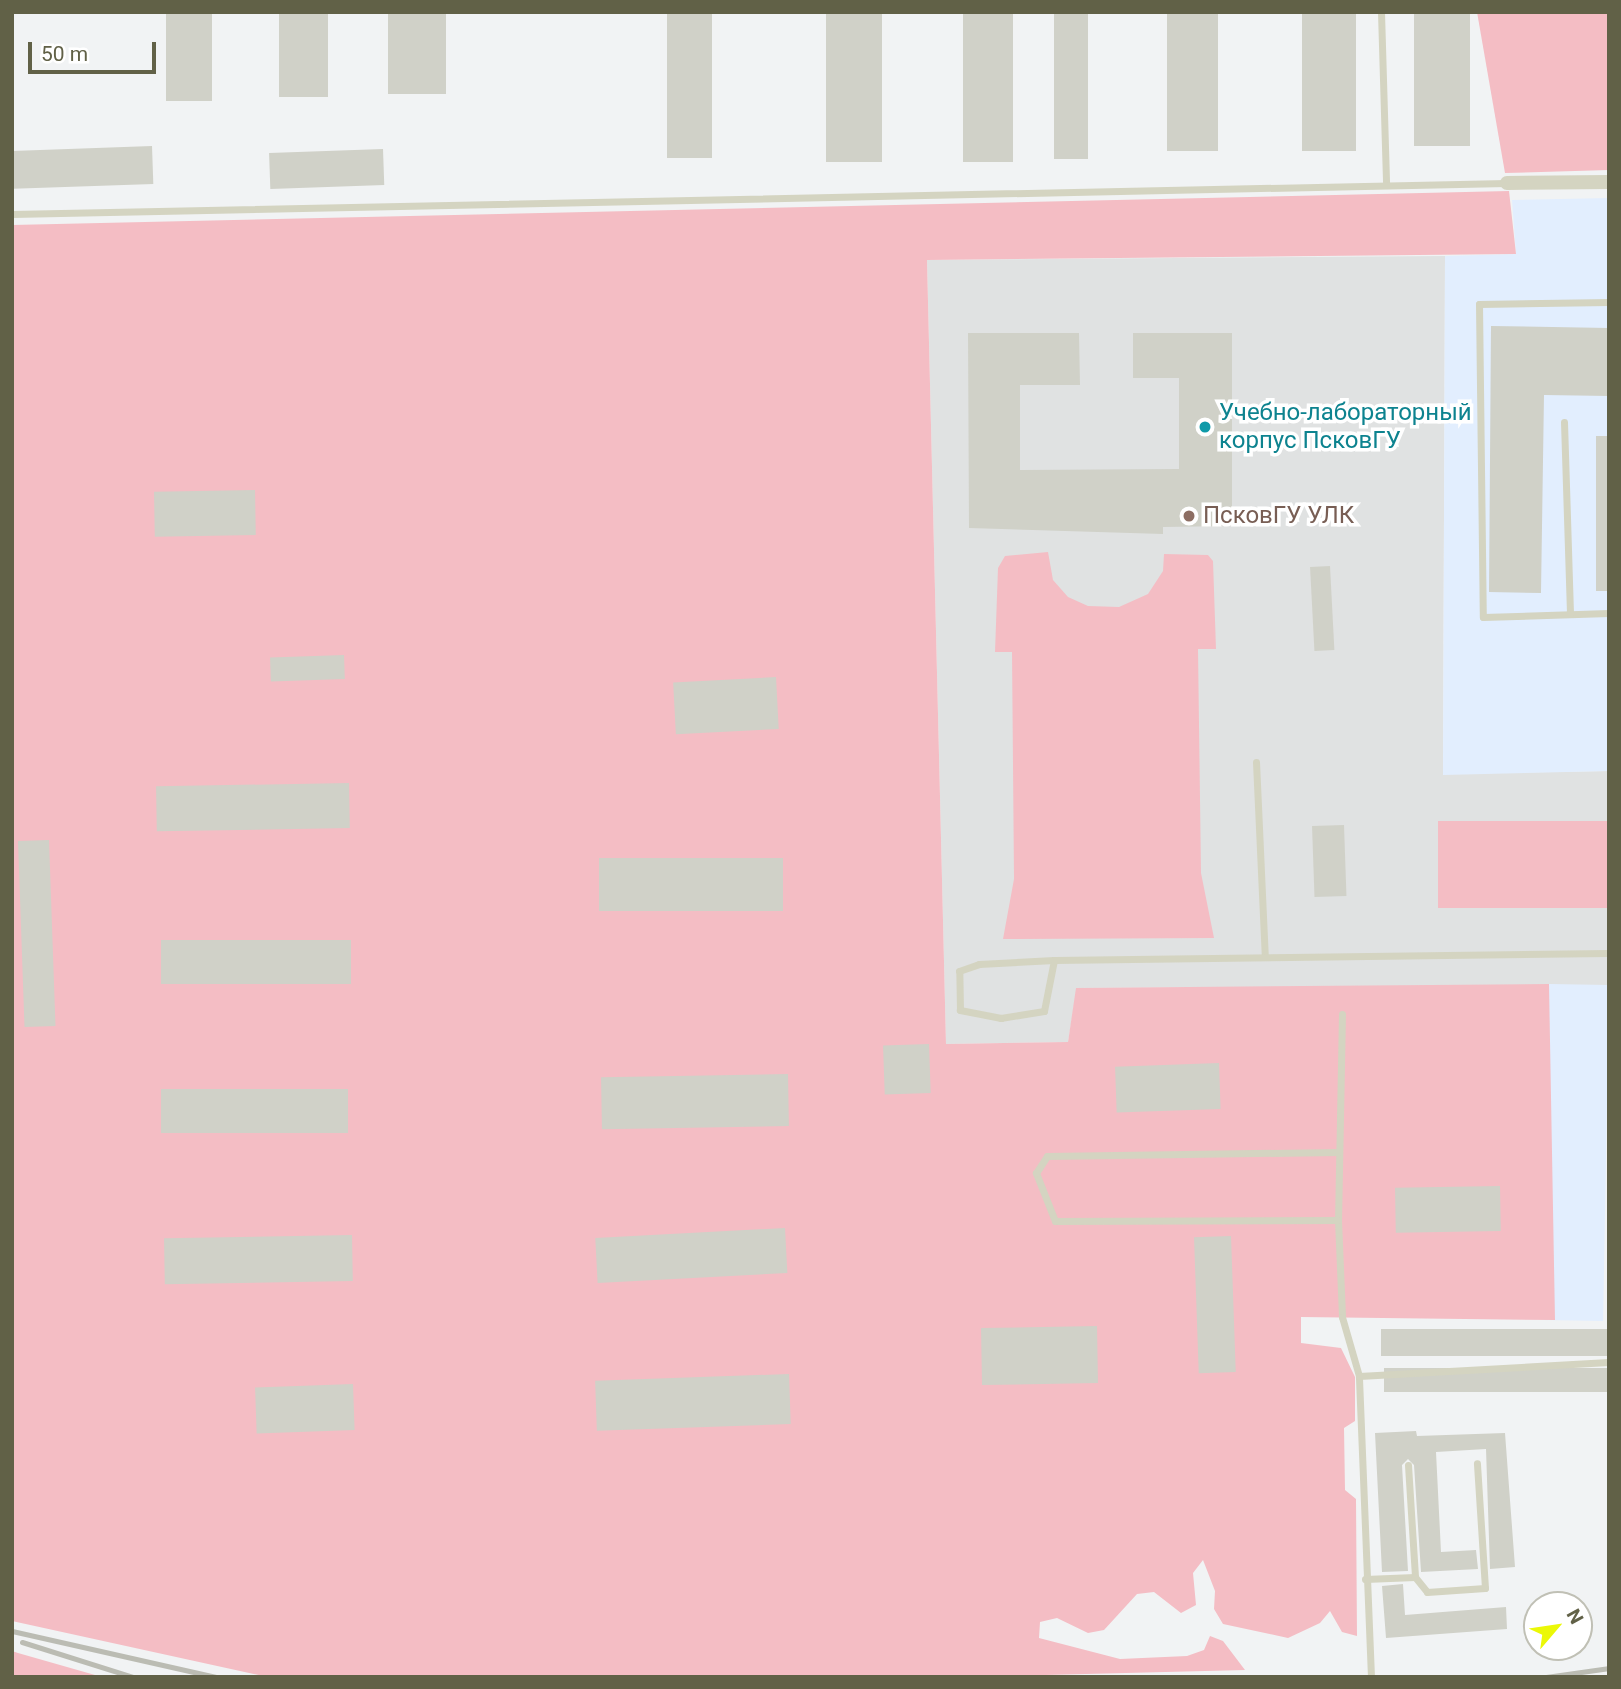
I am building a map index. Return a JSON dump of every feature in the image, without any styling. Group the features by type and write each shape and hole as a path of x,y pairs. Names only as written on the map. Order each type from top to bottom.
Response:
{"street":[{"path":"1507,183 1609,182"}],"lane":[{"path":"1381,12 1386,185"},
{"path":"12,214 1507,183"},
{"path":"1609,302 1479,304 1483,617 1609,613"},
{"path":"1564,422 1570,614"},
{"path":"1256,762 1265,957"},
{"path":"1054,960 1044,1011 1001,1017 960,1010 959,971 979,964 1054,960 1609,953"},
{"path":"1342,1014 1338,1220 1342,1317 1359,1376 1371,1677"},
{"path":"1338,1220 1055,1221 1036,1173 1047,1156 1339,1152"},
{"path":"1359,1376 1609,1362"},
{"path":"1408,1465 1415,1577 1427,1592 1485,1588 1477,1463"},
{"path":"1365,1579 1415,1577"}],"shaded area":[{"path":"1477,12 1609,12 1609,170 1505,173"},
{"path":"1509,191 1516,254 927,260 946,1044 1068,1042 1076,988 1549,984 1555,1320 1301,1317 1301,1343 1341,1348 1355,1377 1355,1421 1344,1428 1345,1490 1356,1499 1357,1636 1342,1632 1330,1611 1320,1623 1288,1638 1223,1624 1214,1609 1215,1591 1203,1560 1193,1573 1196,1605 1181,1613 1154,1592 1137,1594 1104,1630 1088,1633 1057,1618 1040,1622 1039,1638 1120,1659 1187,1656 1204,1650 1210,1636 1223,1641 1245,1670 963,1677 268,1677 12,1621 12,225"},
{"path":"1609,198 1609,771 1443,775 1445,256 1516,254 1512,200"},
{"name":"ПсковГУ УЛК","path":"1445,256 1443,774 1609,771 1609,985 1077,988 1068,1042 946,1044 927,260"},
{"path":"1048,552 1053,580 1068,597 1088,606 1119,607 1148,594 1163,571 1164,554 1208,555 1213,561 1216,649 1198,649 1201,873 1214,938 1003,939 1014,879 1012,652 995,652 998,568 1005,556"},
{"path":"1438,821 1609,821 1609,908 1438,908"},
{"path":"1549,984 1609,985 1603,1321 1543,1320"},
{"path":"12,1651 18,1653 102,1677 12,1677"}],"building":[{"path":"166,12 212,12 212,101 166,101"},
{"path":"279,12 328,12 328,97 279,97"},
{"path":"388,12 446,12 446,94 388,94"},
{"path":"667,12 712,12 712,158 667,158"},
{"path":"826,12 882,12 882,162 826,162"},
{"path":"963,12 1013,12 1013,162 963,162"},
{"path":"1054,12 1088,12 1088,159 1054,159"},
{"path":"1167,12 1218,12 1218,151 1167,151"},
{"path":"1302,12 1356,12 1356,151 1302,151"},
{"path":"1414,12 1470,12 1470,146 1414,146"},
{"path":"152,146 153,184 13,189 12,151"},
{"path":"383,149 384,185 270,189 269,153"},
{"path":"1491,326 1609,328 1609,396 1544,395 1541,593 1489,592"},
{"name":"Учебно-лабораторный корпус ПсковГУ","path":"968,333 1079,333 1080,385 1020,385 1020,470 1179,469 1179,378 1133,378 1133,333 1232,333 1232,526 1163,527 1163,534 969,528"},
{"path":"1596,436 1609,436 1609,591 1596,591"},
{"path":"255,490 256,535 155,537 154,492"},
{"path":"1330,566 1334,650 1314,651 1310,567"},
{"path":"344,655 345,679 271,682 270,658"},
{"path":"776,677 779,729 676,734 673,682"},
{"path":"349,783 350,828 157,831 156,786"},
{"path":"1344,825 1346,896 1314,897 1312,826"},
{"path":"49,840 55,1026 25,1027 18,841"},
{"path":"599,858 783,858 783,911 599,911"},
{"path":"161,940 351,940 351,984 161,984"},
{"path":"929,1044 931,1093 885,1095 883,1046"},
{"path":"1219,1063 1221,1109 1117,1113 1115,1067"},
{"path":"788,1074 789,1126 602,1129 601,1077"},
{"path":"161,1089 348,1089 348,1133 161,1133"},
{"path":"1500,1186 1501,1231 1396,1233 1395,1188"},
{"path":"785,1228 787,1273 598,1283 595,1238"},
{"path":"352,1235 353,1281 165,1284 164,1238"},
{"path":"1231,1236 1236,1372 1199,1373 1194,1237"},
{"path":"1097,1326 1098,1383 982,1385 981,1328"},
{"path":"1381,1329 1609,1329 1609,1356 1381,1356"},
{"path":"1384,1368 1609,1368 1609,1392 1384,1392"},
{"path":"789,1374 791,1424 597,1431 595,1381"},
{"path":"353,1384 355,1430 257,1433 255,1387"},
{"path":"1416,1431 1417,1436 1505,1433 1515,1567 1490,1569 1486,1449 1436,1452 1441,1552 1476,1550 1478,1569 1421,1572 1414,1465 1408,1459 1402,1465 1408,1571 1382,1572 1375,1433"},
{"path":"1403,1584 1405,1615 1506,1607 1507,1629 1386,1638 1382,1586"}],"railway":[{"path":"12,1631 216,1677"},
{"path":"22,1642 133,1677"},
{"path":"1546,1677 1609,1668"}],"place":[{"name":"Учебно-лабораторный корпус ПсковГУ","path":"1205,427"},
{"name":"ПсковГУ УЛК","path":"1189,516"}]}
